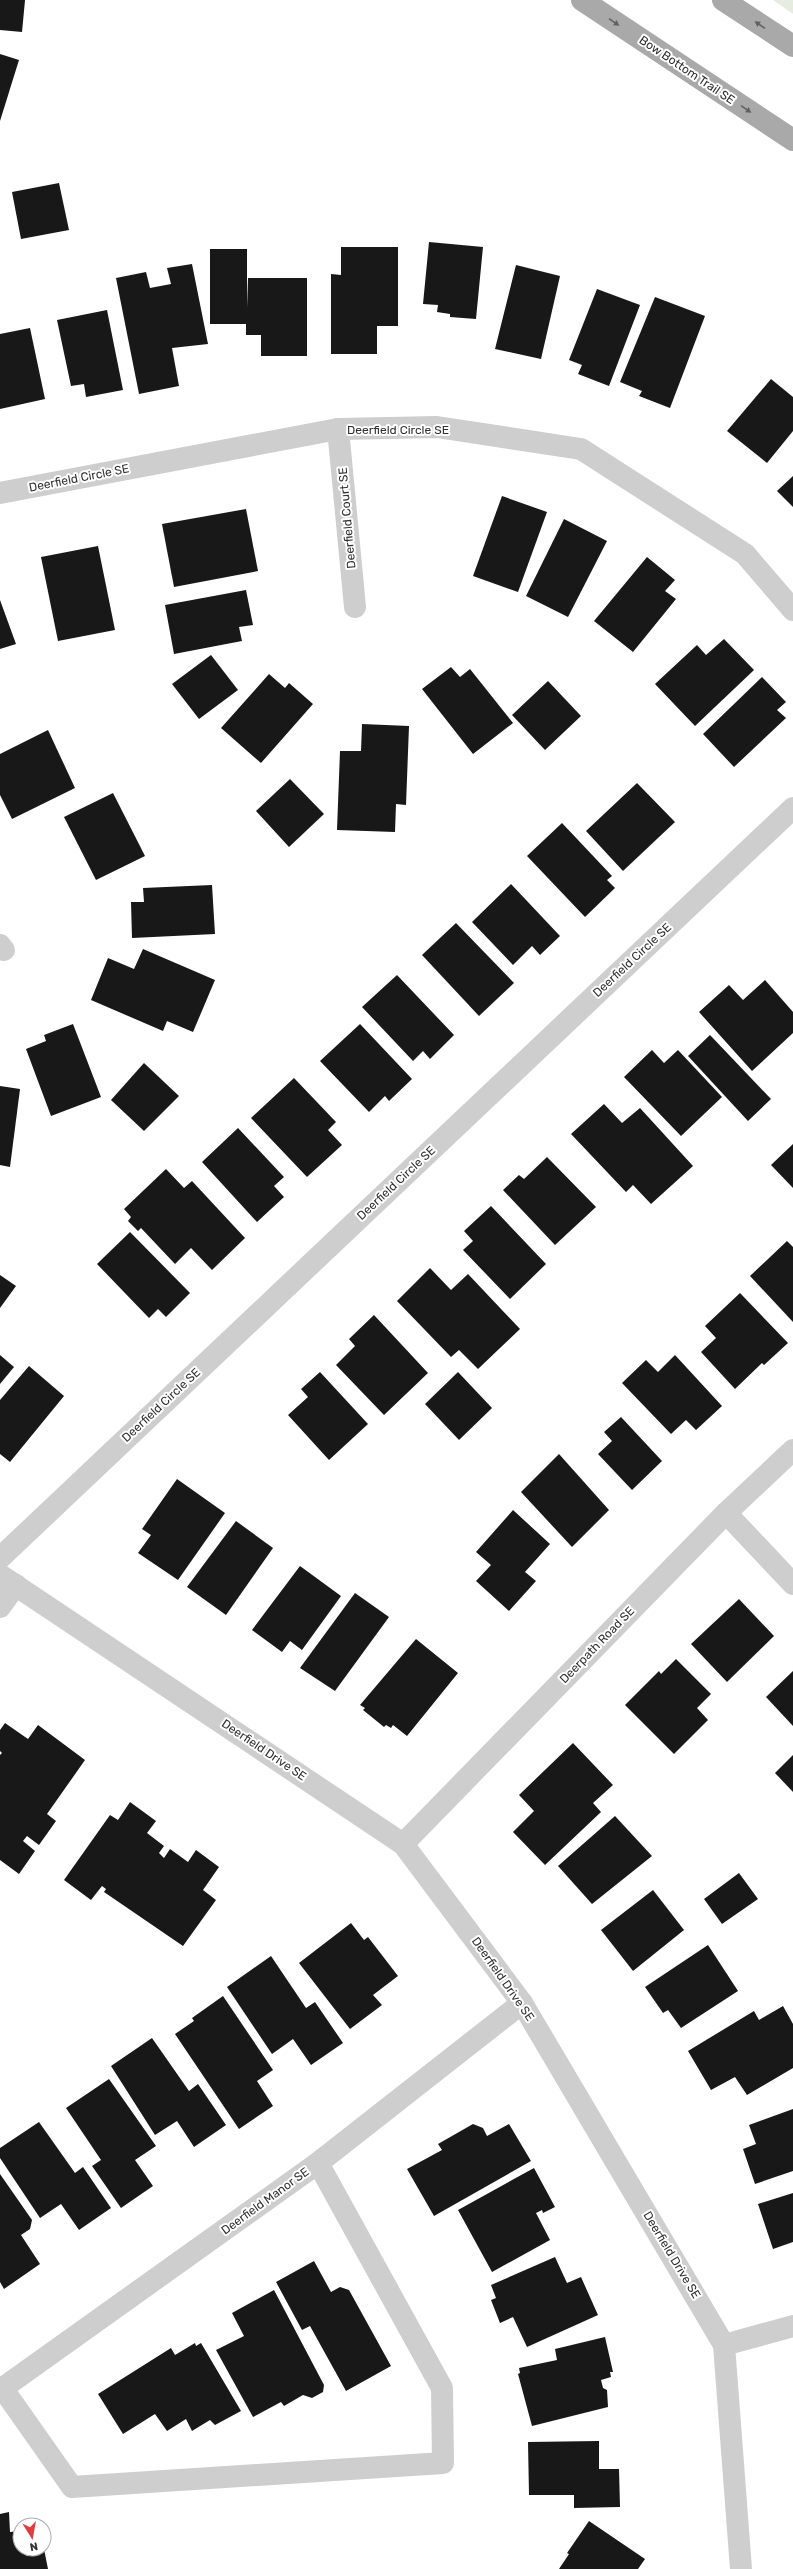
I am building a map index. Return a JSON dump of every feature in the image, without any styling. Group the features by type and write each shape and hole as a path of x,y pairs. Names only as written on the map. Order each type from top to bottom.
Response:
{"main road":[{"name":"Bow Bottom Trail SE","path":"582,0 793,140"},
{"path":"723,0 793,46"}],"street":[{"name":"Deerfield Circle SE","path":"0,493 338,429 437,427 581,449 745,554 793,610"},
{"name":"Deerfield Court SE","path":"338,429 355,607"},
{"name":"Deerfield Circle SE","path":"0,1558 793,808"},
{"name":"Deerpath Road SE","path":"403,1844 726,1513 793,1450"},
{"path":"726,1513 793,1584"},
{"path":"0,1607 8,1580"},
{"name":"Deerfield Drive SE","path":"8,1580 403,1844 522,2002 724,2344 740,2569"},
{"name":"Deerfield Manor SE","path":"1,2389 318,2163 522,2002"},
{"path":"1,2389 72,2487 443,2463 442,2388 318,2163"},
{"path":"724,2344 793,2326"}],"shaded area":[{"path":"773,0 793,0 793,14"}],"building":[{"path":"0,0 25,0 22,32 0,30"},
{"path":"0,54 19,60 0,121"},
{"path":"59,183 69,230 21,239 12,192"},
{"path":"429,242 483,247 476,319 450,317 450,314 437,312 438,305 423,304"},
{"path":"341,247 398,247 398,326 377,326 377,354 331,354 331,274 341,275"},
{"path":"210,249 247,249 247,308 248,278 307,278 307,356 261,356 261,335 246,335 246,324 210,324"},
{"path":"192,264 208,344 172,348 179,386 139,394 116,278 146,272 150,288 171,284 167,268"},
{"path":"516,265 560,276 541,359 495,349"},
{"path":"597,289 640,305 609,386 578,374 582,365 569,360"},
{"path":"655,297 705,316 670,408 639,396 642,391 620,382"},
{"path":"107,310 123,390 86,397 84,384 71,386 57,320"},
{"path":"30,328 45,399 0,409 0,334"},
{"path":"771,379 793,397 793,431 767,463 727,431"},
{"path":"793,476 793,507 777,491"},
{"path":"502,496 547,512 518,592 473,576"},
{"path":"246,509 258,571 174,587 162,524"},
{"path":"564,519 607,541 568,617 526,596"},
{"path":"98,546 115,630 58,641 41,557"},
{"path":"647,557 675,580 665,591 676,599 633,652 594,621"},
{"path":"246,590 253,625 239,627 242,641 174,654 165,605"},
{"path":"0,600 16,644 0,649"},
{"path":"724,639 754,670 695,726 655,684 697,645 706,655"},
{"path":"211,655 238,690 199,719 172,684"},
{"path":"451,667 460,677 470,669 513,723 473,754 422,689"},
{"path":"269,674 285,688 289,683 313,704 261,763 221,728"},
{"path":"762,677 786,702 777,710 786,718 734,767 703,734"},
{"path":"548,681 581,716 545,750 512,715"},
{"path":"362,724 409,726 406,805 396,804 395,832 337,830 340,751 361,751"},
{"path":"48,730 75,788 12,819 0,795 0,754"},
{"path":"290,779 324,814 289,847 256,811"},
{"path":"637,783 675,822 623,871 586,831"},
{"path":"113,793 145,856 96,880 64,817"},
{"path":"562,823 612,876 607,880 615,888 585,917 527,856"},
{"path":"511,884 560,936 540,955 532,946 513,965 472,922"},
{"path":"212,885 215,934 132,938 131,902 144,902 143,888"},
{"path":"456,923 514,983 479,1016 422,955"},
{"path":"143,949 215,980 193,1032 167,1021 163,1031 91,1000 108,958 134,969"},
{"path":"397,975 454,1035 430,1059 423,1051 413,1061 362,1007"},
{"path":"765,980 793,1012 793,1033 752,1071 699,1012 729,985 743,1000"},
{"path":"73,1024 101,1097 51,1116 26,1049 46,1041 44,1035"},
{"path":"360,1024 412,1079 389,1101 385,1096 369,1112 320,1061"},
{"path":"710,1035 771,1099 748,1121 688,1056"},
{"path":"652,1050 664,1063 678,1050 722,1097 681,1136 624,1077"},
{"path":"144,1063 179,1096 144,1131 111,1100"},
{"path":"294,1078 336,1122 328,1130 342,1145 307,1177 251,1118"},
{"path":"0,1086 20,1089 10,1167 0,1165"},
{"path":"604,1104 622,1123 640,1108 693,1166 651,1204 633,1185 626,1192 571,1134"},
{"path":"238,1128 284,1177 274,1186 284,1197 257,1222 202,1162"},
{"path":"793,1144 793,1188 771,1165"},
{"path":"547,1157 596,1207 555,1245 503,1190 519,1175 524,1179"},
{"path":"166,1169 184,1188 192,1181 245,1238 212,1270 191,1248 175,1264 141,1228 138,1231 128,1221 131,1217 124,1209"},
{"path":"491,1206 546,1264 510,1299 463,1250 473,1241 464,1231"},
{"path":"130,1232 190,1293 166,1317 158,1309 149,1318 97,1264"},
{"path":"787,1241 793,1247 793,1322 750,1276"},
{"path":"430,1268 451,1290 468,1274 520,1329 478,1369 459,1350 451,1357 397,1301"},
{"path":"0,1275 16,1286 0,1308"},
{"path":"740,1293 788,1343 764,1365 762,1363 735,1389 701,1352 716,1338 705,1326"},
{"path":"374,1315 428,1373 384,1415 336,1365 355,1346 349,1339"},
{"path":"0,1355 14,1367 0,1384"},
{"path":"675,1355 722,1406 696,1430 686,1420 671,1434 622,1383 646,1360 658,1372"},
{"path":"29,1366 64,1396 10,1462 0,1454 0,1400"},
{"path":"320,1372 368,1424 329,1460 288,1415 308,1397 301,1389"},
{"path":"458,1372 492,1408 459,1440 425,1404"},
{"path":"621,1417 662,1461 632,1490 598,1454 612,1441 604,1432"},
{"path":"559,1454 609,1510 572,1547 521,1492"},
{"path":"177,1479 225,1513 178,1580 138,1553 151,1535 142,1529"},
{"path":"513,1510 550,1544 525,1572 536,1581 509,1611 476,1581 491,1565 476,1552"},
{"path":"236,1521 273,1548 226,1615 187,1587"},
{"path":"300,1566 341,1596 302,1650 290,1641 282,1652 252,1630"},
{"path":"355,1593 389,1617 335,1691 300,1668"},
{"path":"739,1599 774,1636 727,1682 691,1644"},
{"path":"416,1639 458,1673 407,1736 393,1725 391,1728 386,1725 384,1727 363,1710 365,1708 360,1705"},
{"path":"676,1659 711,1694 697,1708 708,1720 674,1754 625,1705 659,1671 661,1674"},
{"path":"793,1671 793,1726 766,1697"},
{"path":"5,1723 28,1739 38,1725 85,1760 47,1814 56,1821 39,1845 27,1836 23,1841 35,1851 19,1874 0,1860 0,1755 2,1753 0,1751 0,1730"},
{"path":"573,1743 613,1785 593,1803 601,1812 545,1865 513,1832 534,1811 519,1795"},
{"path":"793,1755 793,1792 775,1773"},
{"path":"130,1802 156,1821 147,1833 164,1846 159,1853 164,1858 170,1849 188,1862 196,1850 219,1867 203,1890 216,1900 183,1946 104,1892 106,1889 102,1886 91,1900 64,1880 110,1815 118,1820"},
{"path":"615,1816 652,1856 592,1904 558,1866"},
{"path":"739,1873 758,1899 722,1924 704,1899"},
{"path":"653,1890 684,1930 633,1971 601,1930"},
{"path":"351,1923 364,1940 368,1937 398,1976 373,1995 382,2005 350,2029 299,1963"},
{"path":"708,1945 738,1991 681,2028 668,2010 663,2013 645,1987"},
{"path":"271,1956 306,2008 315,2002 343,2043 311,2065 293,2039 272,2054 227,1987"},
{"path":"223,1996 273,2070 257,2081 273,2106 239,2129 175,2034 194,2021 192,2018"},
{"path":"783,2006 793,2024 793,2068 747,2095 735,2077 711,2090 688,2051 754,2011 759,2020"},
{"path":"152,2038 189,2091 198,2084 226,2125 194,2147 177,2121 155,2135 111,2066"},
{"path":"109,2079 156,2146 135,2160 153,2186 121,2208 92,2166 101,2160 66,2108"},
{"path":"793,2109 793,2171 755,2184 743,2149 756,2144 749,2125"},
{"path":"39,2122 75,2173 83,2167 111,2208 79,2230 61,2204 40,2218 0,2158 0,2148"},
{"path":"473,2124 483,2128 487,2136 509,2124 531,2161 434,2216 407,2169 442,2150 438,2144"},
{"path":"534,2168 555,2207 543,2213 542,2210 536,2213 550,2240 492,2272 458,2210"},
{"path":"0,2174 32,2220 30,2229 21,2235 40,2264 4,2289 0,2282"},
{"path":"793,2193 793,2242 773,2249 758,2204"},
{"path":"555,2257 567,2283 581,2277 598,2315 527,2347 513,2317 500,2323 491,2300 496,2298 491,2285"},
{"path":"314,2261 331,2292 340,2287 349,2290 391,2366 346,2391 310,2326 302,2330 276,2282"},
{"path":"274,2290 324,2385 323,2392 312,2398 303,2395 284,2406 281,2402 253,2417 216,2350 244,2336 232,2313"},
{"path":"605,2337 613,2372 610,2372 611,2377 601,2380 603,2388 607,2390 608,2407 532,2426 518,2374 520,2373 519,2368 557,2360 555,2349"},
{"path":"195,2343 196,2346 201,2343 241,2411 215,2425 210,2420 192,2431 186,2419 167,2431 155,2414 123,2434 98,2394 171,2348 175,2355"},
{"path":"599,2441 599,2469 619,2469 620,2507 574,2508 574,2495 529,2495 528,2442"},
{"path":"9,2512 10,2532 12,2532 12,2557 46,2557 48,2569 0,2569 0,2514"},
{"path":"589,2521 645,2559 638,2569 559,2569 569,2554 567,2553"}]}
